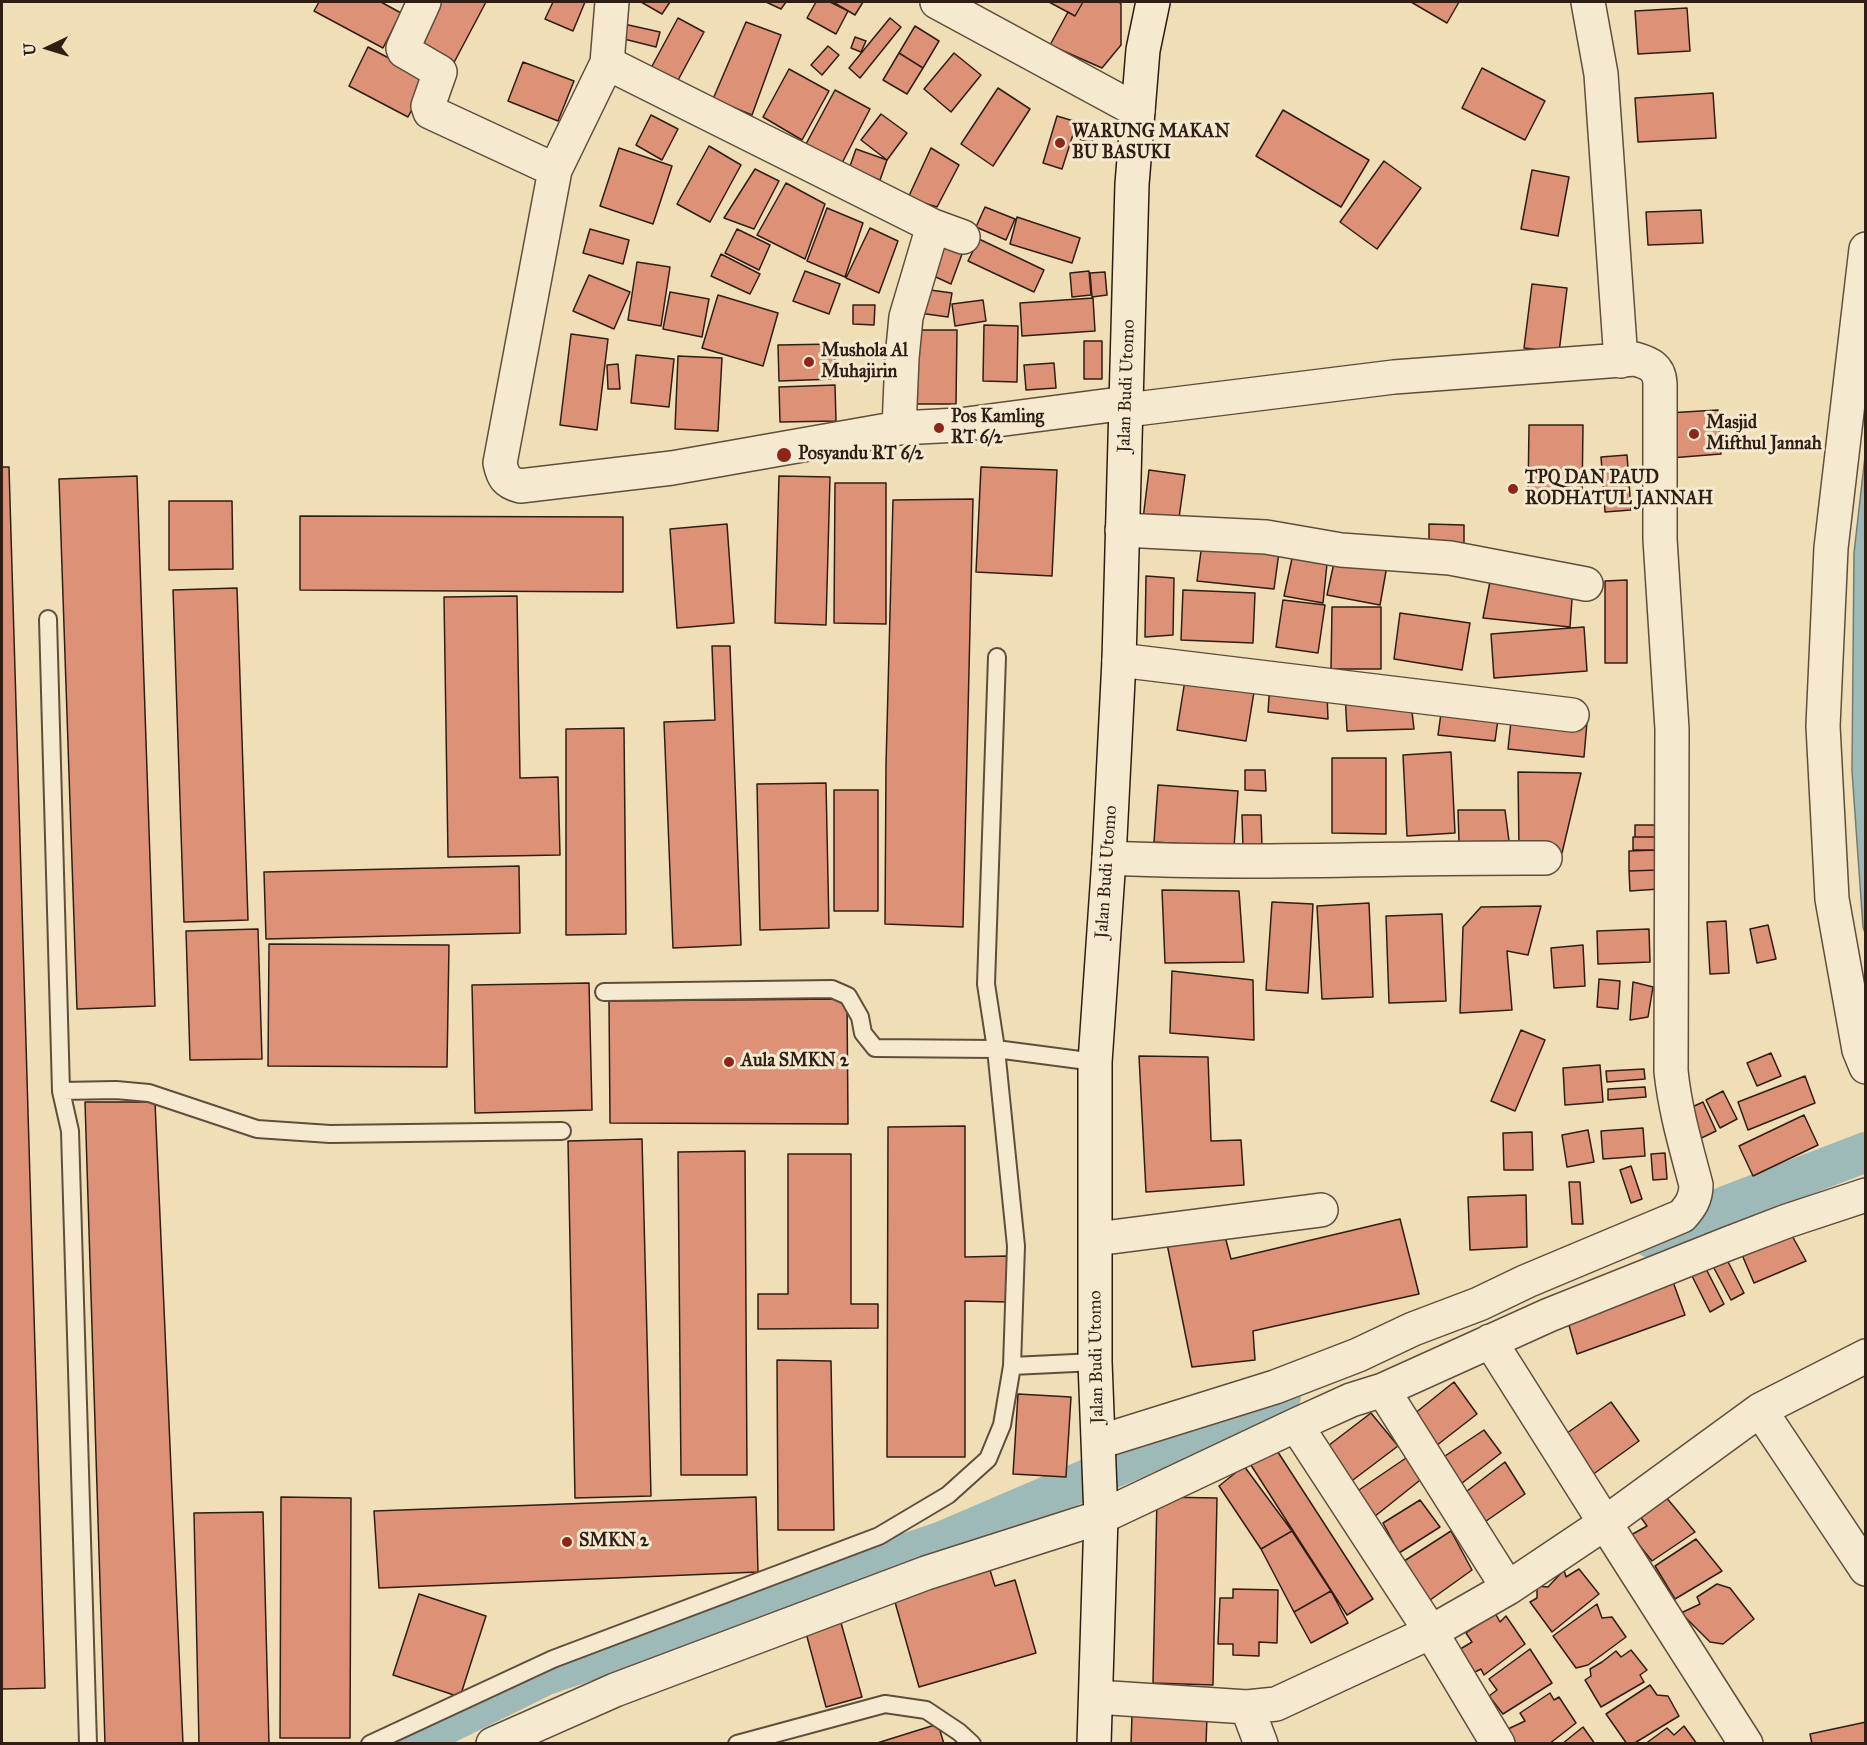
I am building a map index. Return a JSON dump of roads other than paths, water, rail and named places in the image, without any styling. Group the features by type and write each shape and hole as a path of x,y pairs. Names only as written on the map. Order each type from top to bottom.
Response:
{"street":[{"path":"424,2 403,48 440,72 428,106 430,112 555,170"},
{"path":"612,2 607,63 555,170 500,463 502,476 509,483 520,486 672,468 899,428 959,425 1394,377 1635,359 1647,362 1656,369 1659,376 1660,539 1672,729 1671,1071 1678,1122 1696,1185 1696,1195 1682,1216 1527,1281 1479,1304 1275,1387 1099,1448"},
{"path":"937,2 1138,111"},
{"name":"Jalan Budi Utomo","path":"1094,1743 1100,1508 1095,1362 1095,1062 1109,858 1119,660 1132,184 1143,51 1153,2"},
{"path":"1588,2 1601,74 1621,361"},
{"path":"607,63 933,226 963,237"},
{"path":"899,428 906,317 933,226"},
{"path":"1866,249 1831,548 1823,726 1832,899 1858,1050 1866,1067"},
{"path":"1122,530 1266,537 1341,550 1450,558 1586,584"},
{"path":"1119,660 1572,716"},
{"path":"1109,858 1278,861 1545,858"},
{"path":"493,1743 615,1690 1100,1508 1351,1401 1383,1390 1490,1341 1727,1244 1866,1195"},
{"path":"1096,1239 1321,1210"},
{"path":"1490,1341 1746,1743"},
{"path":"1096,1697 1247,1707 1276,1704 1431,1632 1508,1588 1605,1523 1760,1410 1866,1356"},
{"path":"1383,1390 1508,1588"},
{"path":"1760,1410 1866,1569"},
{"path":"1296,1425 1431,1632 1498,1743"},
{"path":"1247,1707 1261,1743"}],"lane":[{"path":"48,619 61,1091 70,1131 88,1743"},
{"path":"370,1743 553,1659 879,1536 948,1495 988,1459 1002,1425 1012,1366 1016,1246 996,1049 986,984 998,657"},
{"path":"604,992 832,990 848,996 860,1017 863,1034 875,1048 996,1049 1095,1062"},
{"path":"61,1091 116,1090 149,1093 257,1129 330,1134 562,1131"},
{"path":"1012,1366 1095,1362"},
{"path":"736,1743 885,1704 926,1710 959,1731 972,1743"}],"water":[{"path":"1865,456 1865,933 1852,771 1854,553"}],"waterway":[{"path":"1651,1238 1723,1207 1866,1152"},
{"path":"406,1744 546,1675 943,1541 1281,1396"}],"place":[{"name":"WARUNG MAKAN BU BASUKI","path":"1060,143"},
{"name":"Mushola Al Muhajirin","path":"809,362"},
{"name":"Pos Kamling RT 6/2","path":"939,428"},
{"name":"Masjid Mifthul Jannah","path":"1694,434"},
{"name":"Posyandu RT 6/2","path":"784,455"},
{"name":"TPQ DAN PAUD RODHATUL JANNAH","path":"1513,489"},
{"name":"Aula SMKN 2","path":"729,1062"},
{"name":"SMKN 2","path":"567,1542"}]}
